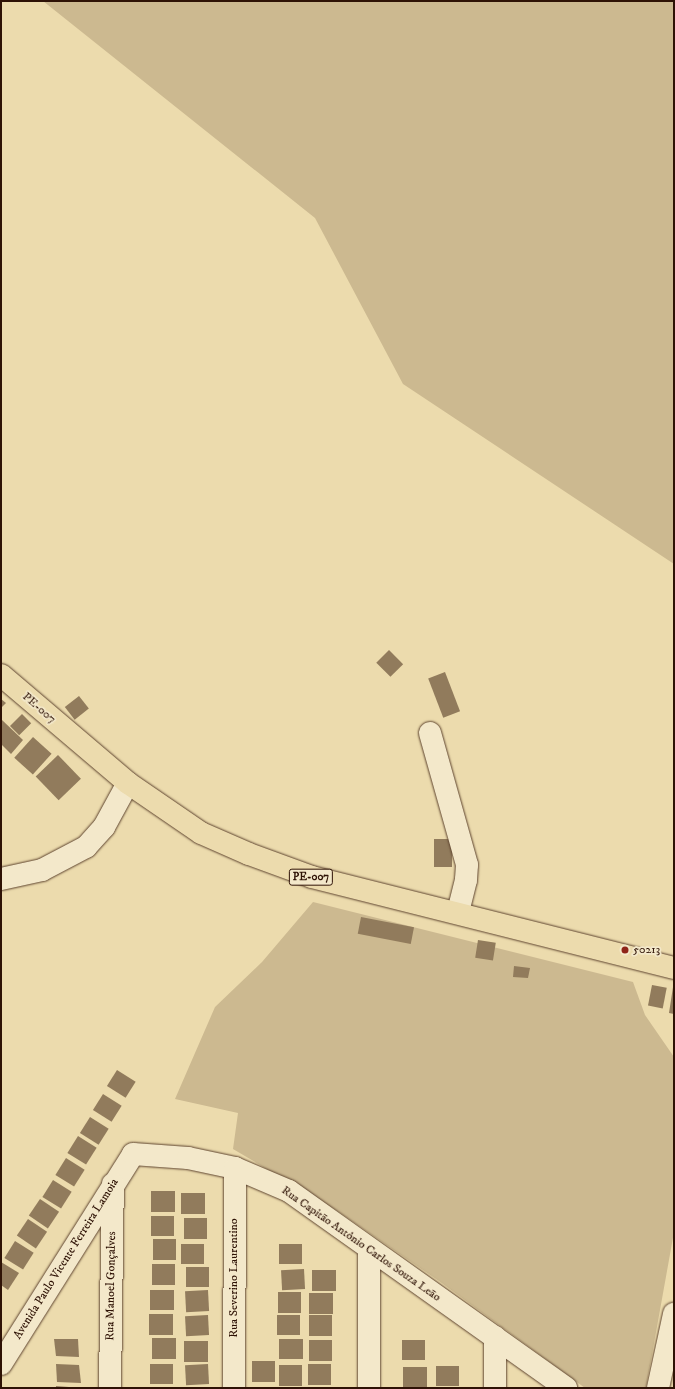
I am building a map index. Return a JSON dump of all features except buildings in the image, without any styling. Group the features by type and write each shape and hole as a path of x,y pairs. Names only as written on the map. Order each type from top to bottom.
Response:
{"main road":[{"name":"PE-007","path":"1,675 128,783 201,833 249,854 312,877 458,912 674,968"}],"street":[{"path":"430,733 467,865 466,880 458,912"},
{"path":"1,879 42,870 86,847 104,827 128,783"},
{"name":"Rua Capitão Antônio Carlos Souza Leão","path":"133,1154 188,1158 235,1168 289,1191 369,1250 566,1388"},
{"name":"Avenida Paulo Vicente Ferreira Lamoia","path":"1,1364 113,1183 133,1154"},
{"name":"Rua Severino Laurentino","path":"234,1388 235,1168"},
{"name":"Rua Manoel Gonçalves","path":"110,1388 113,1183"},
{"path":"369,1250 369,1388"},
{"path":"658,1388 674,1314"},
{"path":"495,1337 495,1388"}],"shaded area":[{"path":"43,1 674,1 674,564 403,384 315,218"},
{"path":"313,902 633,982 645,1015 674,1057 674,1232 646,1388 585,1388 439,1281 336,1210 233,1149 238,1113 175,1099 215,1007 262,962"}],"place":[{"name":"50213","path":"625,950"}]}
